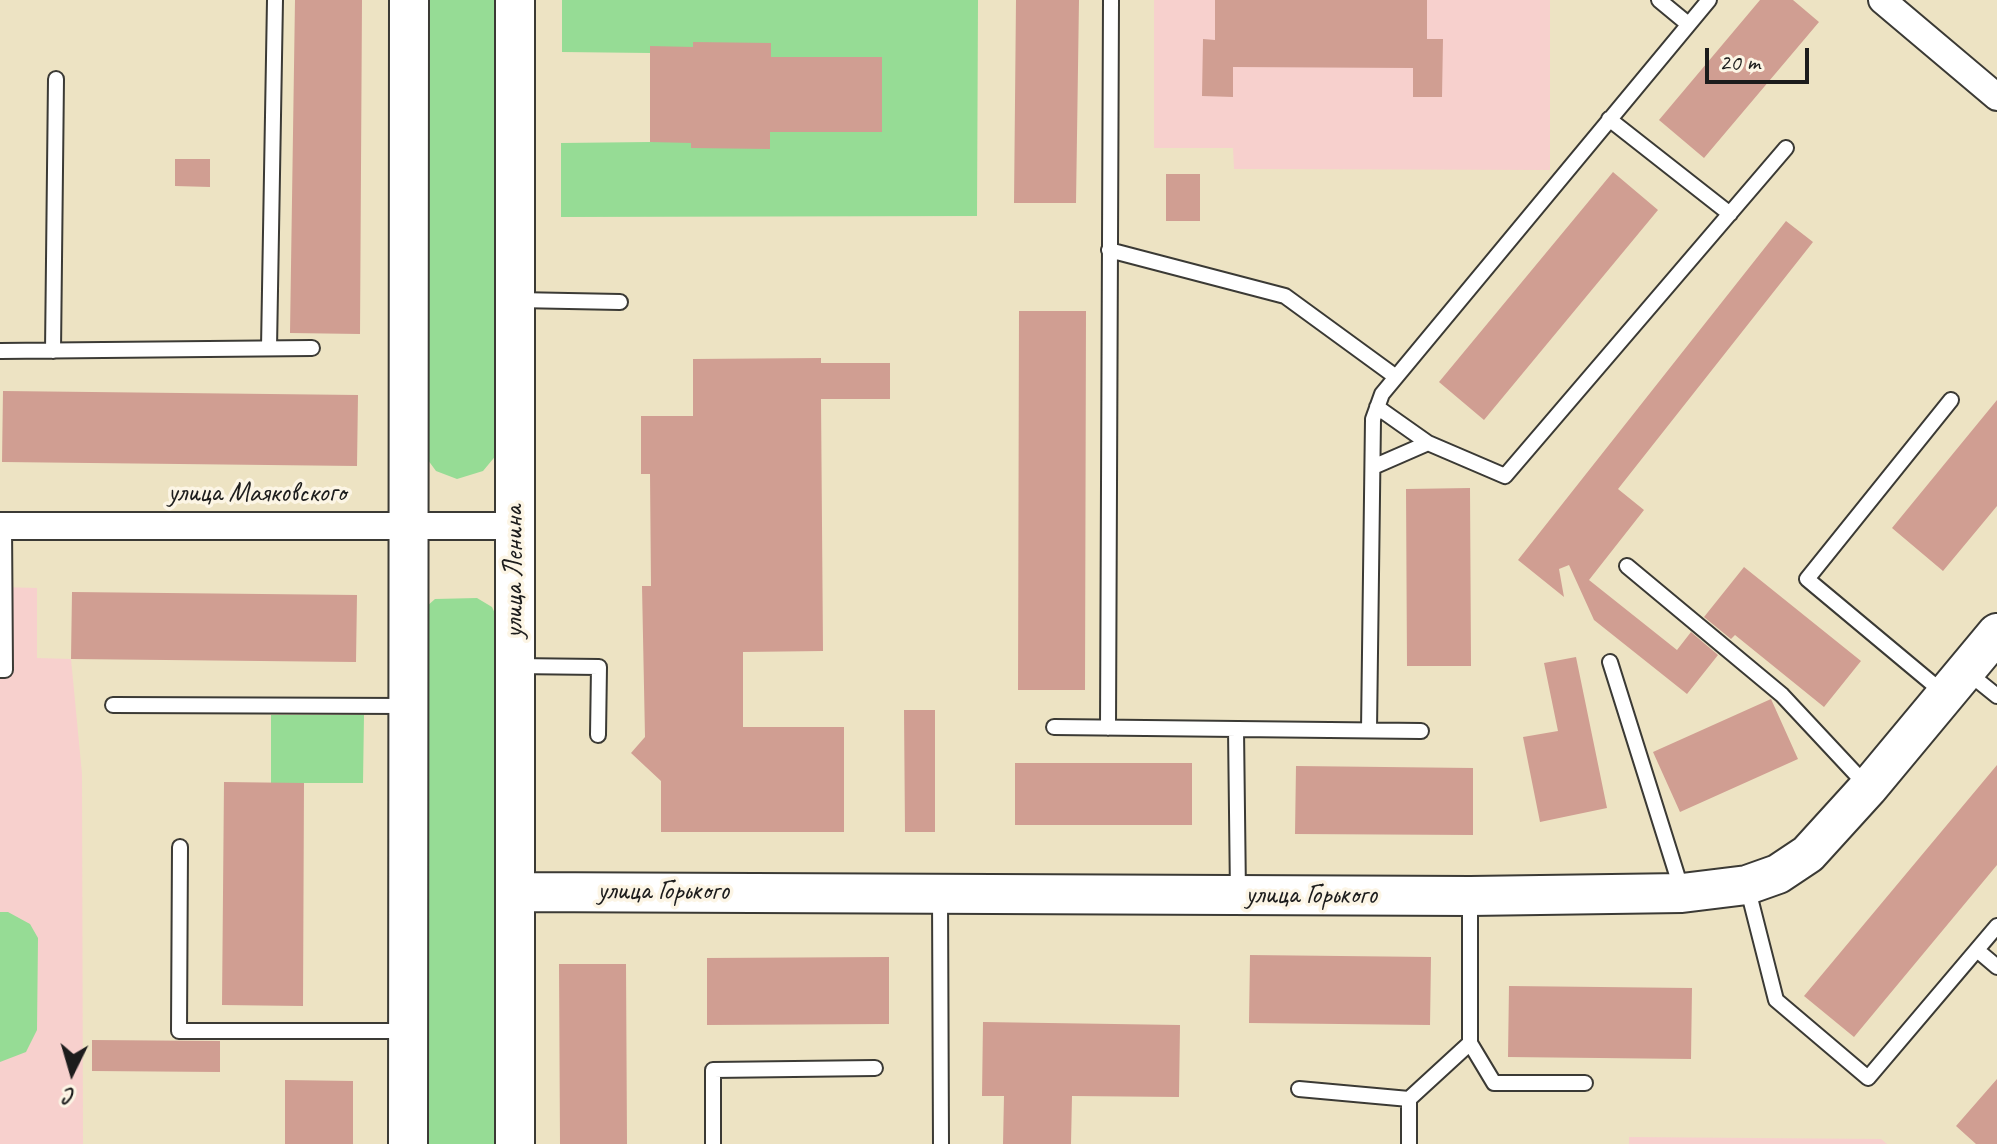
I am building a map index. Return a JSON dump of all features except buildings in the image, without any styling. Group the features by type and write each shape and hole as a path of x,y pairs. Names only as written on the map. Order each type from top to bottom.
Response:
{"main road":[{"path":"408,1144 409,0"},
{"name":"улица Ленина","path":"515,0 515,1144"},
{"name":"улица Горького","path":"515,892 1470,896 1682,893 1747,885 1778,874 1808,854 1868,788 1997,633"}],"street":[{"path":"1882,0 1997,97"},
{"name":"улица Маяковского","path":"2,523 515,526"}],"lane":[{"path":"269,348 275,0"},
{"path":"1108,728 1111,0"},
{"path":"1659,0 1688,24"},
{"path":"1369,730 1373,419 1382,394 1709,0"},
{"path":"53,351 56,79"},
{"path":"1609,119 1730,214"},
{"path":"1377,407 1428,443 1505,476 1786,148"},
{"path":"1109,250 1285,296 1396,377"},
{"path":"515,300 620,302"},
{"path":"0,351 312,348"},
{"path":"1951,400 1807,579 1956,683 1997,696"},
{"path":"1373,467 1428,443"},
{"path":"0,670 5,670 2,523"},
{"path":"1627,566 1782,695 1868,788"},
{"path":"1610,662 1682,893"},
{"path":"515,666 599,667 598,735"},
{"path":"113,705 409,706"},
{"path":"1054,727 1421,731"},
{"path":"1236,729 1238,895"},
{"path":"180,847 179,1031 408,1031"},
{"path":"1747,885 1776,1000 1868,1078 1997,926"},
{"path":"940,893 941,1144"},
{"path":"1470,896 1470,1043 1494,1083 1585,1083"},
{"path":"1977,950 1997,967"},
{"path":"1409,1144 1409,1099 1470,1043"},
{"path":"713,1144 713,1070 875,1068"},
{"path":"1299,1089 1409,1099"}],"shaded area":[{"path":"1154,0 1550,0 1550,170 1234,169 1233,148 1154,148"},
{"path":"0,587 37,588 37,658 71,659 82,774 83,1144 0,1144"},
{"path":"1629,1137 1881,1139 1887,1144 1629,1144"}],"green space":[{"path":"426,0 497,0 498,453 483,471 457,479 436,471 425,456"},
{"path":"562,0 978,0 977,216 561,217 561,143 650,142 650,53 562,52"},
{"path":"477,598 492,607 498,620 497,1144 419,1144 426,607 435,599"},
{"path":"271,715 364,715 363,783 271,783"},
{"path":"0,912 8,912 30,924 38,938 37,1030 26,1052 0,1062"}]}
